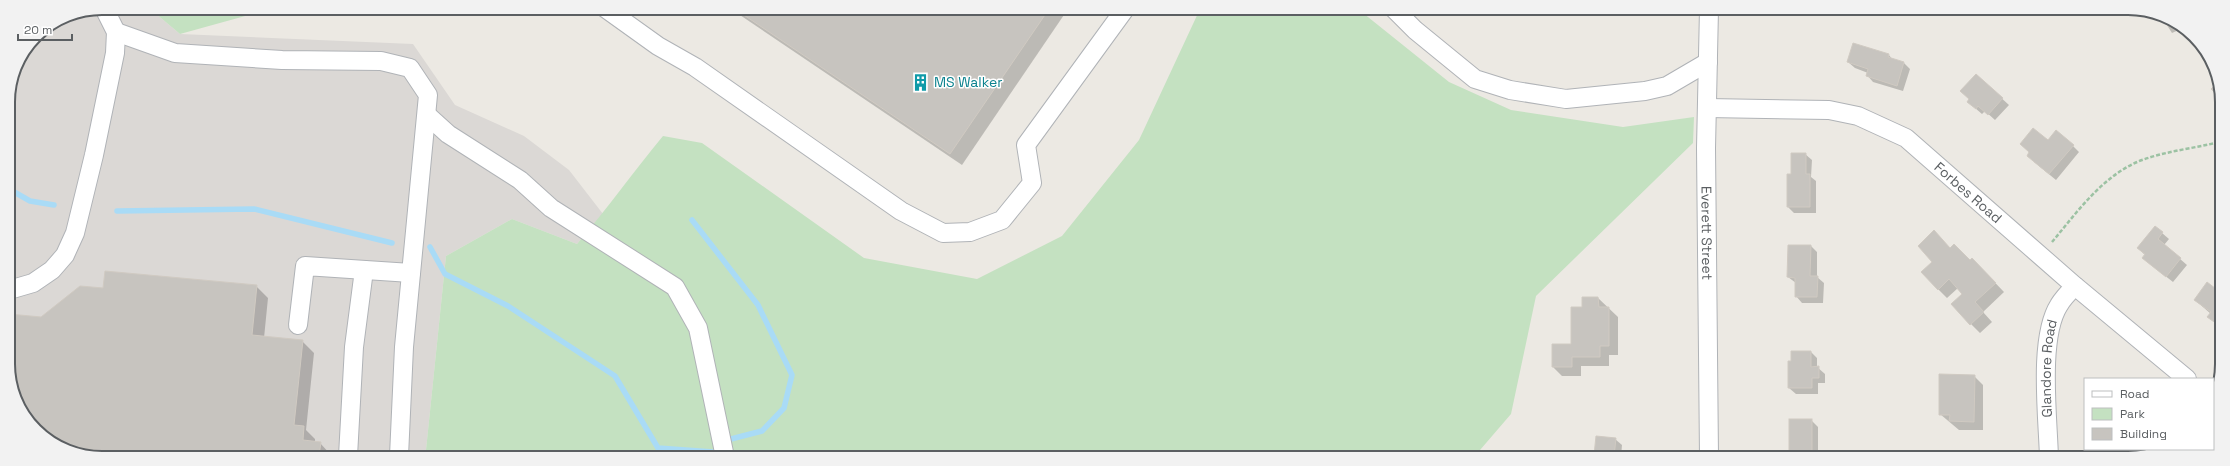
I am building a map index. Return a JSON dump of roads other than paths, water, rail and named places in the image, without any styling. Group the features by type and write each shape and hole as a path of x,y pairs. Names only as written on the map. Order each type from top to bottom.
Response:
{"street":[{"path":"15,288 33,282 52,270 65,255 75,233 94,155 115,52 116,32 108,15"},
{"path":"615,15 658,46 695,67 901,211 943,233 970,232 1002,220 1032,183 1026,145 1121,15"},
{"path":"1403,15 1415,30 1475,78 1510,90 1566,99 1645,91 1667,86 1708,62"},
{"name":"Everett Street","path":"1709,15 1707,108 1709,451"},
{"path":"116,32 174,53 282,60 381,61 410,68 428,95 404,347 399,451"},
{"name":"Forbes Road","path":"1707,108 1830,110 1858,116 1883,126 1906,138 2041,255 2074,286 2186,378"},
{"path":"427,115 448,134 520,180 551,208 675,287 698,328 724,451"},
{"path":"298,325 305,266 411,273"},
{"path":"348,451 354,347 364,270"},
{"name":"Glandore Road","path":"2049,451 2047,368 2048,335 2058,306 2074,286"}],"waterway":[{"path":"15,192 30,201 54,205"},
{"path":"117,211 254,209 392,243"},
{"path":"692,220 758,305 792,375 784,408 762,431 731,439"},
{"path":"430,247 445,274 508,306 615,376 658,448 699,451"}],"place":[{"name":"MS Walker","path":"921,82"}]}
